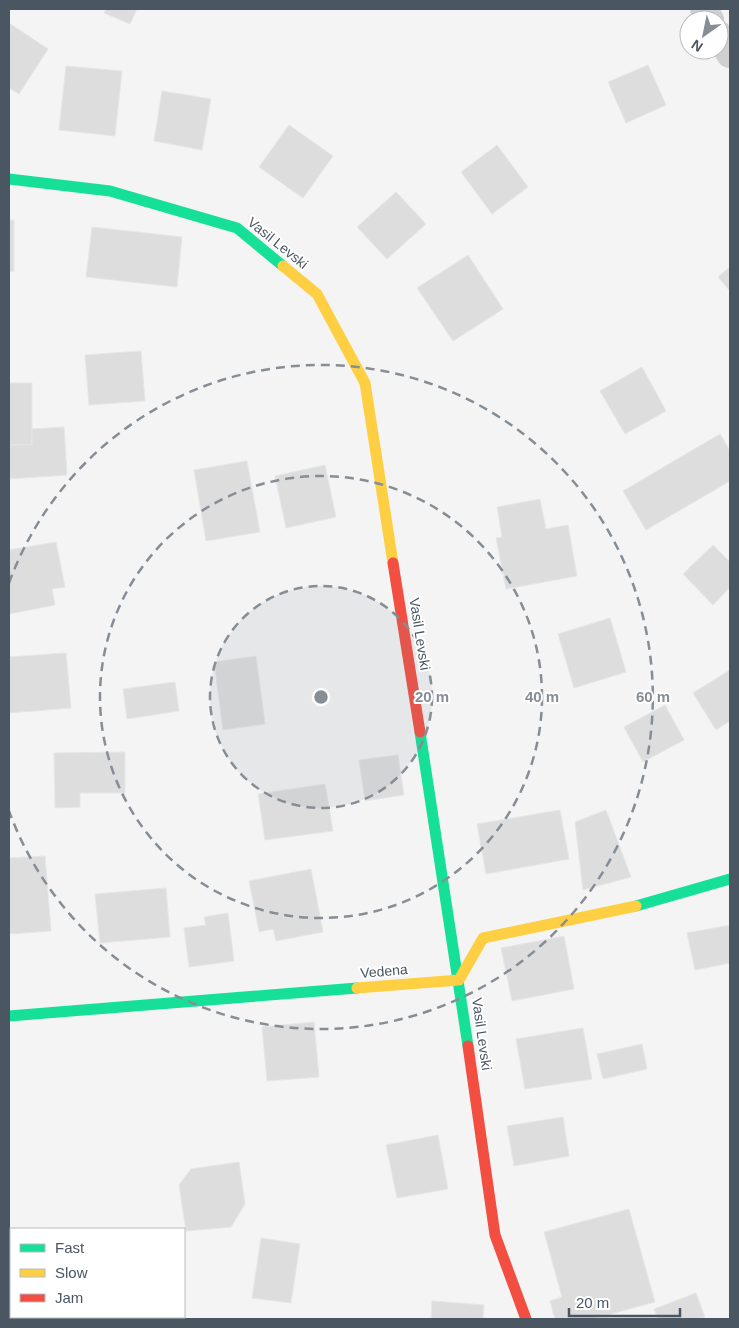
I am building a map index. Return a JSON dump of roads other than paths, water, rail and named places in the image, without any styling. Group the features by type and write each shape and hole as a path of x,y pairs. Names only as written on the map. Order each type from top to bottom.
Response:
{"street":[{"name":"Vasil Levski","path":"9,179 110,191 237,228 317,294 365,383 459,980 495,1236 526,1319"},
{"path":"459,980 483,938 630,908 730,879"},
{"name":"Vedena","path":"9,1016 459,980"}]}
